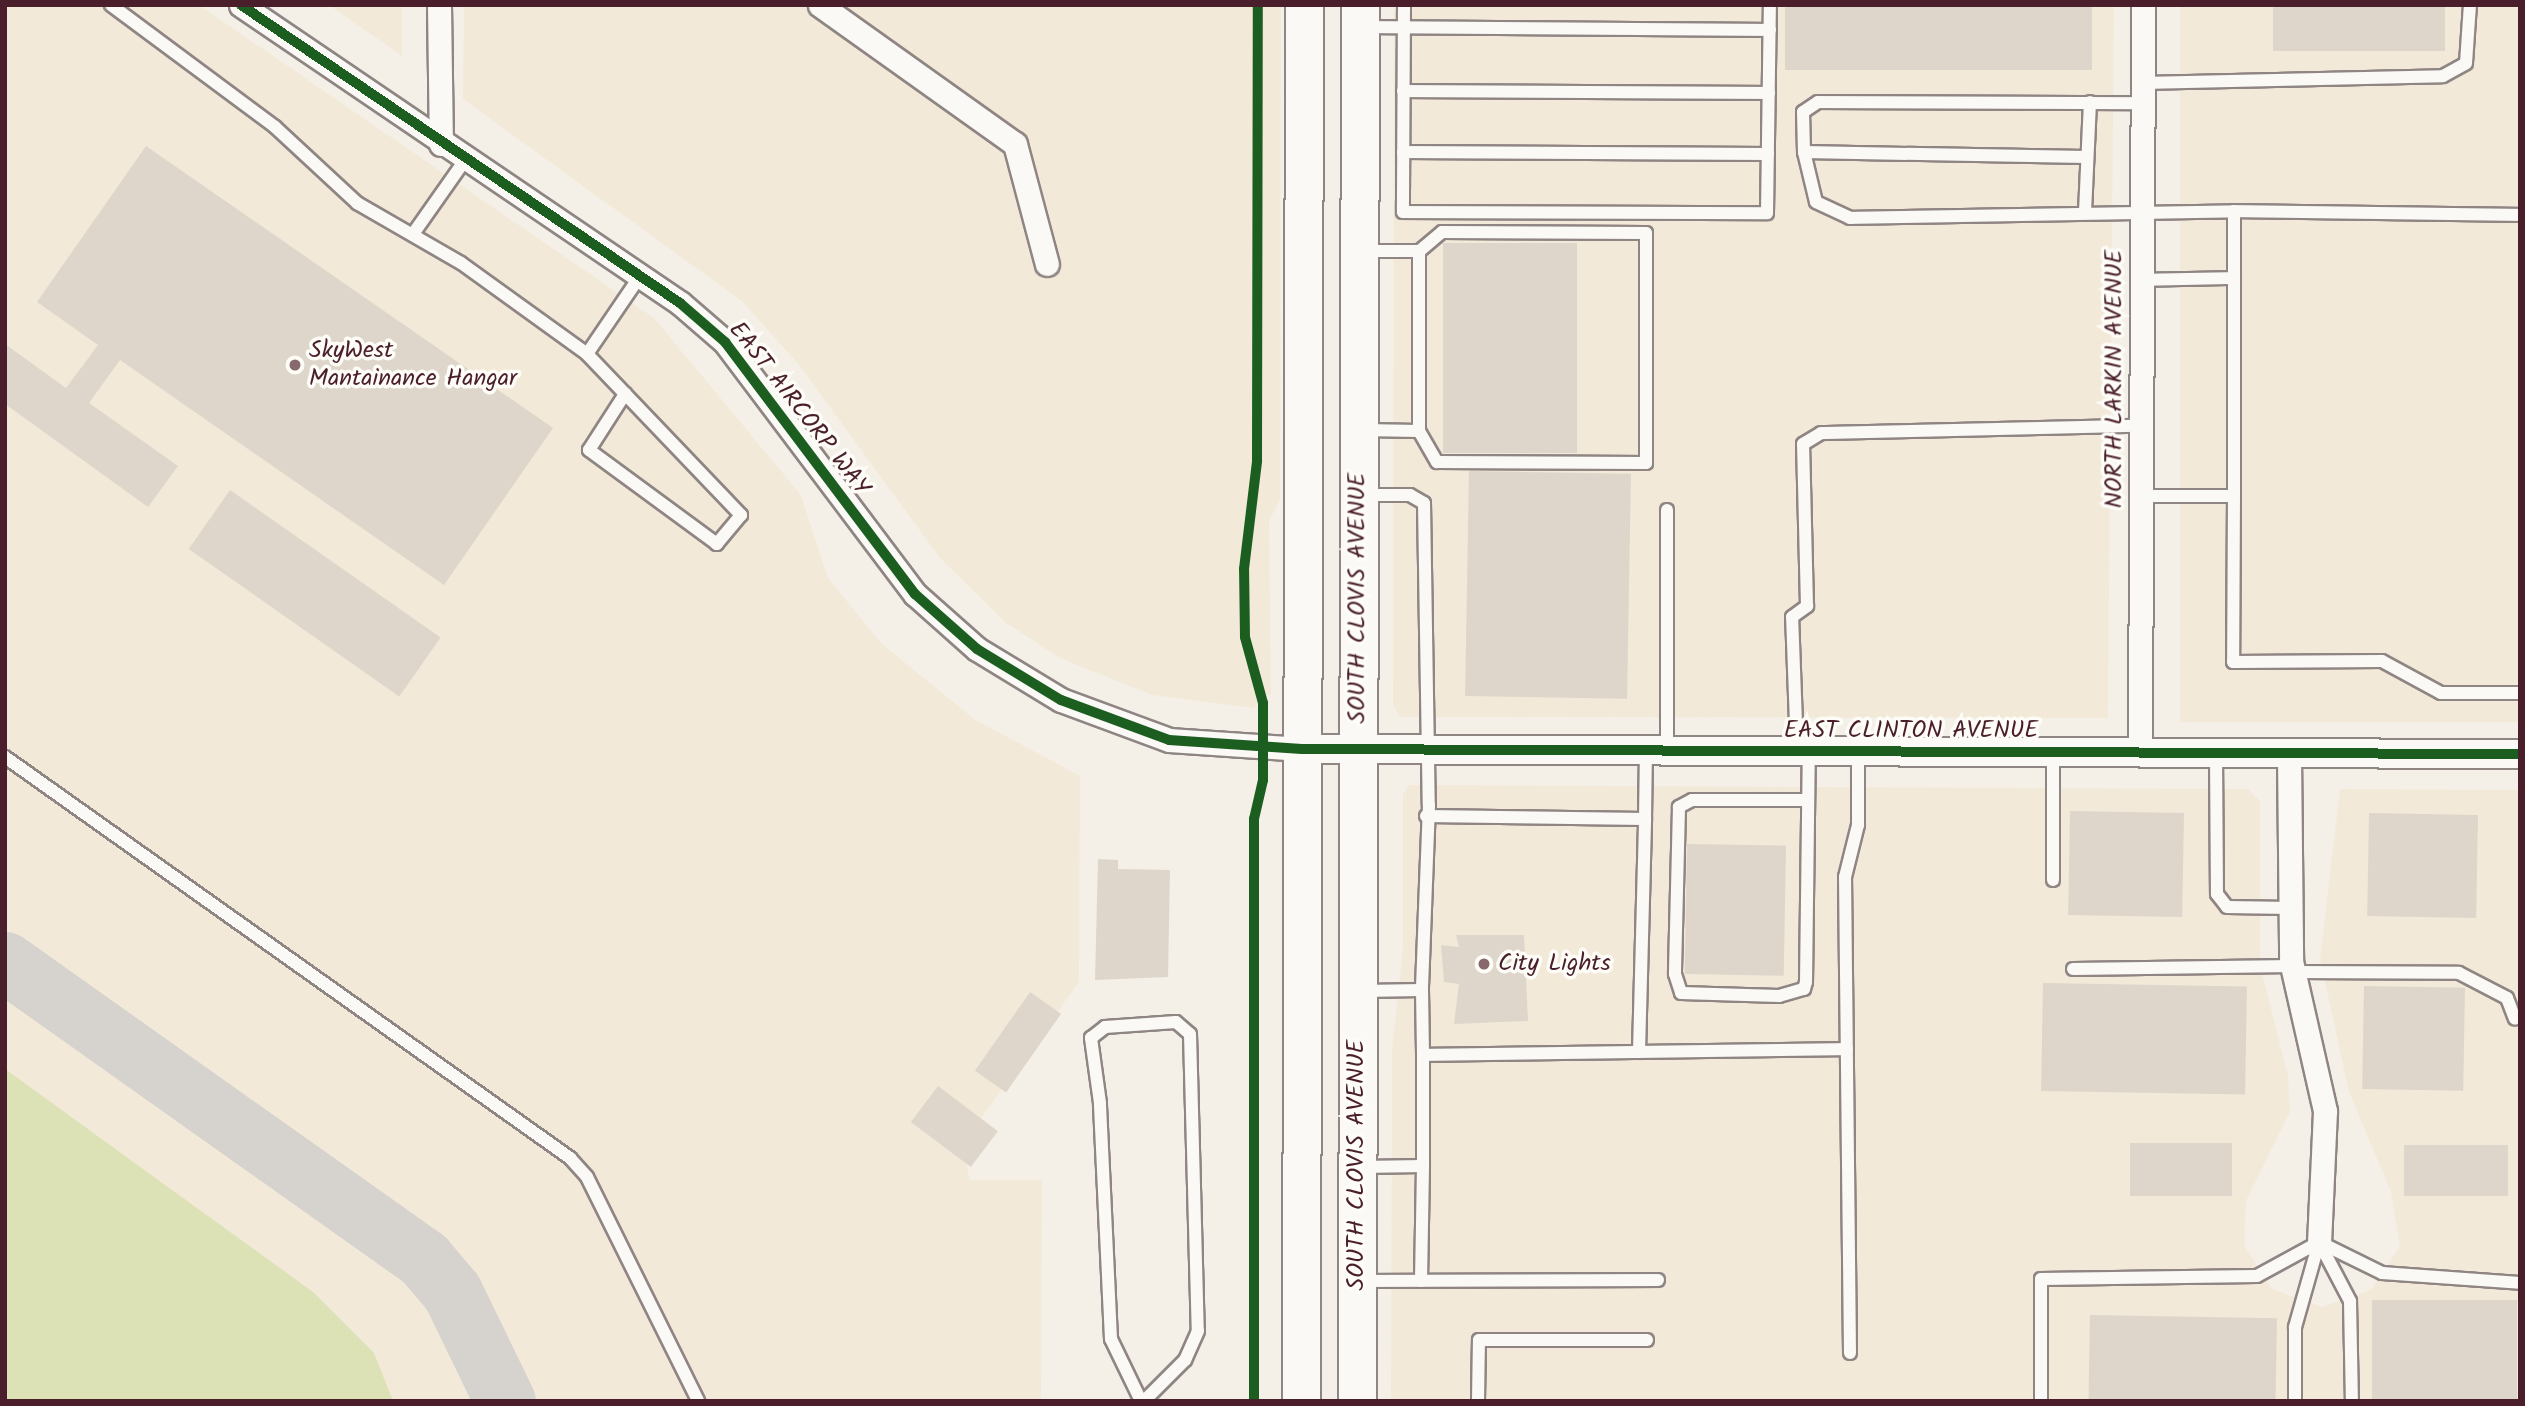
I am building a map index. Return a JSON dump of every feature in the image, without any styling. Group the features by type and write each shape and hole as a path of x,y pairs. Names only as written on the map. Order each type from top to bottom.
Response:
{"main road":[{"path":"1301,1401 1304,5"},
{"name":"SOUTH CLOVIS AVENUE","path":"1357,1401 1360,16"}],"street":[{"name":"EAST AIRCORP WAY","path":"241,5 441,145 640,276 725,342 915,594 977,649 1061,700 1169,740 1302,749"},
{"path":"439,5 441,145"},
{"path":"820,5 1015,144 1047,264"},
{"name":"NORTH LARKIN AVENUE","path":"2140,753 2143,5"},
{"name":"EAST CLINTON AVENUE","path":"1302,749 2520,754"},
{"path":"2289,755 2293,969 2325,1111 2319,1242"}],"lane":[{"path":"111,5 275,127 357,203 413,234 587,354 741,515 717,544 589,450 625,394"},
{"path":"1404,5 1403,212 1768,213 1770,5"},
{"path":"2470,5 2473,35 2466,63 2443,76 2206,85 2090,103 1818,103 1803,112 1804,152 1812,195 1834,215 2234,211 2520,215"},
{"path":"1360,16 1404,28 1770,30"},
{"path":"1404,91 1769,93"},
{"path":"2085,212 2090,103"},
{"path":"1404,152 1768,154"},
{"path":"1804,152 2086,156"},
{"path":"413,234 465,160"},
{"path":"2234,211 2233,662 2382,661 2441,693 2520,693"},
{"path":"1359,251 1419,251 1442,232 1646,233 1646,463 1437,462 1419,431 1419,251"},
{"path":"587,354 640,276"},
{"path":"2142,280 2234,278"},
{"path":"1808,800 1692,800 1679,807 1675,974 1681,993 1779,996 1804,989 1808,800 1792,617 1807,606 1803,444 1821,433 2141,426"},
{"path":"1359,430 1419,431"},
{"path":"1358,495 1410,495 1424,503 1429,750 1422,990 1421,1281"},
{"path":"2141,496 2234,496"},
{"path":"1639,1052 1645,819 1656,751 1667,510"},
{"path":"1850,1353 1845,877 1858,825 1858,752"},
{"path":"2053,753 2053,880"},
{"path":"2216,754 2217,894 2227,907 2291,908"},
{"path":"5,757 570,1158 587,1177 698,1401"},
{"path":"1426,816 1645,819"},
{"path":"2073,969 2293,969 2459,973 2507,998 2515,1019"},
{"path":"1357,991 1422,990"},
{"path":"1176,1022 1190,1034 1198,1331 1185,1360 1142,1401 1111,1339 1100,1103 1091,1038 1105,1027 1176,1022"},
{"path":"1423,1055 1847,1049"},
{"path":"1357,1167 1423,1166"},
{"path":"2319,1242 2382,1273 2520,1283"},
{"path":"2040,1401 2040,1279 2257,1276 2319,1242"},
{"path":"2295,1401 2295,1327 2319,1242"},
{"path":"2319,1242 2350,1301 2352,1401"},
{"path":"1357,1281 1658,1280"},
{"path":"1478,1401 1479,1340 1647,1340"}],"shaded area":[{"path":"5,5 199,5 654,318 801,495 828,578 881,643 974,719 1080,776 1079,982 962,1145 970,1180 1042,1180 1041,1401 5,1401"},
{"path":"329,5 402,5 402,56"},
{"path":"464,5 1281,5 1280,500 1269,521 1271,693 1253,708 1152,695 1060,658 1006,623 940,558 799,365 743,302 463,99"},
{"path":"1394,5 2114,5 2108,718 1400,717 1393,705"},
{"path":"2180,5 2520,5 2520,722 2180,722"},
{"path":"1410,785 2248,789 2260,801 2260,965 2288,1076 2290,1112 2246,1201 2244,1245 2272,1289 2322,1307 2371,1290 2400,1246 2391,1192 2349,1092 2320,959 2340,789 2520,790 2520,1401 1391,1401 1392,1050 1403,947 1403,793"}],"green space":[{"path":"5,1069 313,1292 374,1353 393,1401 5,1401"}],"building":[{"path":"1785,5 2092,5 2092,70 1785,70"},
{"path":"2273,5 2445,5 2445,51 2273,51"},
{"name":"SkyWest Mantainance Hangar","path":"146,146 553,428 444,585 120,360 89,403 178,466 148,507 5,404 5,344 66,388 98,345 37,302"},
{"path":"1443,243 1577,243 1577,453 1443,453"},
{"path":"1469,471 1631,474 1627,699 1465,696"},
{"path":"230,490 441,637 399,696 189,549"},
{"path":"2070,811 2184,813 2182,917 2068,915"},
{"path":"2369,813 2478,815 2476,918 2367,916"},
{"path":"1687,844 1786,846 1784,976 1685,974"},
{"path":"1098,859 1118,860 1118,869 1170,870 1168,977 1095,980"},
{"name":"City Lights","path":"1456,935 1524,935 1528,1021 1454,1024 1459,984 1444,982 1441,945 1459,947"},
{"path":"2043,983 2247,987 2245,1095 2041,1091"},
{"path":"2364,986 2465,988 2463,1091 2362,1089"},
{"path":"1030,992 1061,1014 1006,1092 975,1071"},
{"path":"938,1086 998,1131 971,1167 911,1122"},
{"path":"2130,1143 2232,1143 2232,1196 2130,1196"},
{"path":"2404,1145 2508,1145 2508,1196 2404,1196"},
{"path":"2372,1300 2517,1300 2517,1400 2372,1400"},
{"path":"2090,1315 2277,1318 2276,1401 2088,1401"}],"taxiway":[{"path":"5,962 424,1259 452,1292 505,1401"}],"cycle path":[{"path":"241,5 680,303 725,342 915,594 977,649 1061,700 1169,740 1302,749 2520,754"},
{"path":"1254,1401 1254,819 1263,780 1263,703 1245,637 1244,569 1257,461 1258,5"}],"place":[{"name":"SkyWest Mantainance Hangar","path":"295,365"},
{"name":"City Lights","path":"1484,964"}]}
